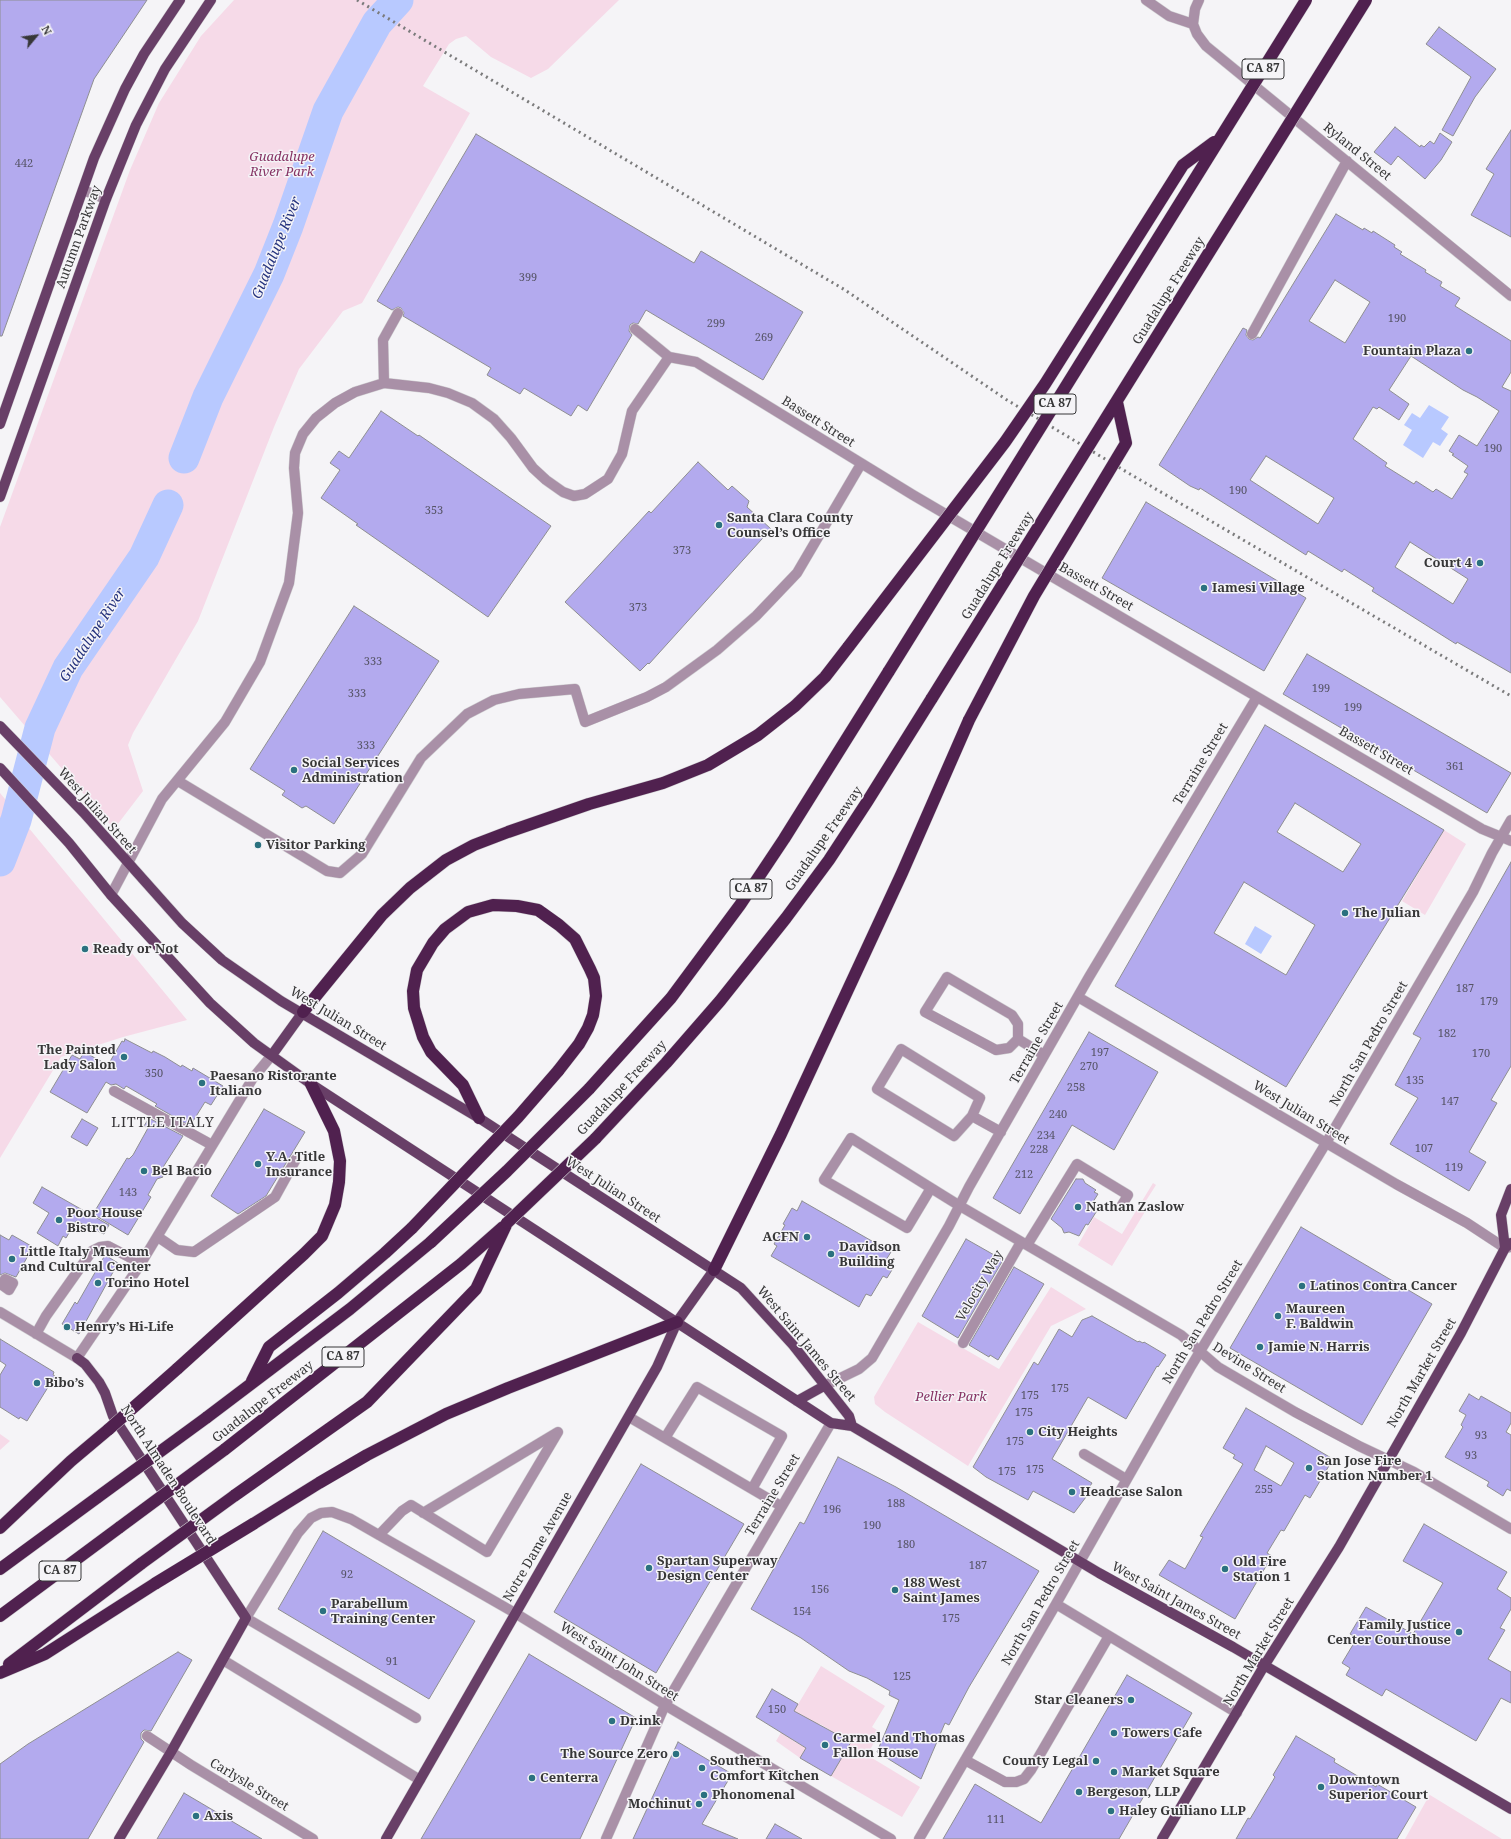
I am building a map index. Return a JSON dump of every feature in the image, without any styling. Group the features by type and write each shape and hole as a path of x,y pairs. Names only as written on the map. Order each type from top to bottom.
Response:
{"highway":[{"name":"Guadalupe Freeway","path":"0,1569 206,1418 350,1309 430,1242 501,1176 589,1088 670,998 740,905 784,839 1306,0"},
{"name":"Guadalupe Freeway","path":"0,1616 224,1450 461,1264 507,1224 624,1109 720,1001 829,860 867,802 1366,0"},
{"path":"303,1012 382,915 410,888 446,860 474,845 508,832 588,804 663,783 708,765 758,735 795,706 825,677 1005,442 1045,384 1183,165 1220,137"},
{"path":"714,1270 782,1134 902,873 969,720 1034,596 1126,443 1117,402"},
{"path":"251,1384 269,1347 356,1278 412,1228 518,1117 579,1044 593,1015 596,996 594,978 587,959 575,939 538,910 517,906 494,905 468,912 446,929 433,943 417,970 413,991 414,1008 423,1037 431,1052 463,1085 479,1118"},
{"path":"0,1528 71,1461 177,1369 322,1236 335,1205 339,1182 340,1161 334,1131 312,1084"},
{"path":"0,1672 234,1496 367,1402 476,1289 507,1224"},
{"path":"0,1672 45,1654 319,1482 446,1414 508,1388 677,1322"}],"main road":[{"name":"Autumn Parkway","path":"0,424 94,158 125,89 144,54 180,0"},
{"name":"Autumn Parkway","path":"0,497 106,199 136,125 165,69 211,0"},
{"name":"West Julian Street","path":"0,726 84,813 182,923 222,960 281,1001 303,1012 479,1118 714,1270"},
{"path":"0,768 69,843 111,895 210,1003 254,1043 312,1084 627,1291 677,1322"},
{"path":"272,1055 303,1012"},
{"path":"1510,1247 1501,1215 1511,1189"},
{"name":"North Market Street","path":"1162,1839 1264,1666 1339,1547 1510,1247"},
{"name":"Notre Dame Avenue","path":"386,1839 658,1367 677,1322 714,1270"},
{"name":"West Saint James Street","path":"714,1270 741,1288 776,1325 849,1416 852,1426"},
{"name":"West Saint James Street","path":"677,1322 797,1402 831,1422 852,1426 1099,1573 1264,1666 1511,1809"},
{"name":"North Almaden Boulevard","path":"77,1358 88,1368 99,1382 105,1393 113,1416 246,1618"},
{"path":"797,1402 824,1386"},
{"path":"119,1839 171,1752 246,1618"}],"street":[{"path":"1146,0 1169,16 1193,24 1195,9 1199,0"},
{"name":"Ryland Street","path":"1193,24 1197,34 1206,46 1511,296"},
{"path":"1252,334 1347,161"},
{"path":"83,190 106,199"},
{"path":"384,383 383,340 398,313"},
{"path":"111,895 162,799 225,722 263,656 289,583 298,513 294,468 295,454 304,434 316,418 334,403 355,392 384,383 448,392 472,403 494,419 511,438 533,468 546,480 563,492 574,496 585,494 608,478 622,454 632,411 669,357 635,329"},
{"name":"Bassett Street","path":"669,357 696,362 861,464 1257,697 1482,829 1511,841"},
{"path":"178,781 327,871 340,873 362,854 421,758 467,714 494,700 518,694 575,689 585,722 647,697 666,687 717,650 756,616 798,573 861,464"},
{"name":"Terraine Street","path":"824,1386 858,1369 872,1358 960,1206 1044,1055 1257,697"},
{"name":"North San Pedro Street","path":"919,1839 1056,1604 1079,1560 1200,1352 1326,1143 1473,892 1511,820"},
{"path":"946,978 1012,1015 1018,1024 1018,1039 1009,1048 996,1050 925,1012 946,978"},
{"name":"West Julian Street","path":"1078,997 1326,1143 1510,1247"},
{"path":"1018,1039 1044,1055"},
{"path":"901,1049 980,1098 972,1116 954,1136 877,1089 901,1049"},
{"path":"0,1312 77,1358 158,1237 253,1078 272,1055"},
{"path":"114,1091 212,1145"},
{"path":"972,1116 1001,1132"},
{"name":"Devine Street","path":"931,1188 908,1228 824,1180 851,1138 960,1206 1181,1335 1218,1367 1295,1412 1359,1446 1388,1459 1511,1529"},
{"path":"158,1237 177,1250 194,1252 275,1197 296,1159"},
{"name":"Velocity Way","path":"963,1343 1024,1244 1077,1164 1128,1196 1122,1205"},
{"path":"36,1334 46,1316 92,1251 100,1247 108,1246 140,1265"},
{"path":"666,1438 697,1388 782,1436 752,1489"},
{"path":"629,1417 781,1506"},
{"name":"Terraine Street","path":"606,1839 665,1706 831,1422"},
{"path":"379,1535 402,1511 412,1505 424,1513 487,1552 558,1432 424,1513"},
{"path":"1084,1454 1126,1479"},
{"name":"West Saint John Street","path":"246,1618 303,1526 311,1518 321,1512 342,1514 515,1613 665,1706 891,1839"},
{"path":"1056,1604 1237,1713"},
{"path":"246,1618 416,1718"},
{"path":"965,1760 1005,1782 1016,1782 1024,1779 1031,1770 1109,1636"},
{"path":"223,1660 420,1780"},
{"name":"Carlysle Street","path":"147,1736 313,1839"}],"green space":[{"name":"Guadalupe River Park","path":"234,0 619,0 548,69 531,78 491,57 466,36 456,39 449,44 423,86 470,113 362,303 343,311 299,369 274,427 198,621 133,733 128,745 143,791 114,829 0,697 0,527 130,170 159,103 201,36"},
{"path":"0,793 187,1020 123,1037 61,1057 0,1158"},
{"path":"1444,830 1466,844 1425,915 1402,901"},
{"path":"1153,1183 1156,1185 1142,1207 1146,1210 1112,1266 1078,1245 1094,1217 1122,1234"},
{"name":"Pellier Park","path":"1051,1287 1086,1309 1051,1326 968,1466 875,1404 874,1397 918,1322 999,1369"},
{"path":"0,1434 10,1441 0,1450"},
{"path":"821,1666 885,1706 872,1727 880,1732 867,1755 920,1787 902,1817 831,1776 850,1742 820,1724 797,1732 792,1740 806,1748 800,1758 776,1741"},
{"path":"1430,1795 1502,1839 1405,1839"}],"water":[{"path":"1429,405 1449,417 1441,429 1448,434 1440,446 1433,442 1423,458 1403,445 1412,430 1404,425 1412,413 1420,418"},
{"path":"1255,926 1272,936 1261,954 1245,944"}],"building":[{"path":"0,0 147,0 94,79 2,336 0,336"},
{"path":"1439,27 1496,69 1475,97 1453,136 1442,130 1471,77 1426,44"},
{"path":"1395,127 1420,147 1421,145 1424,147 1430,141 1434,144 1440,133 1452,142 1441,160 1425,179 1398,156 1391,165 1374,152"},
{"path":"1511,130 1511,237 1471,215 1494,174 1486,169"},
{"path":"476,134 694,263 701,251 803,312 763,380 646,310 638,324 633,323 630,325 629,331 632,335 587,411 578,405 571,416 524,388 520,394 487,375 491,368 403,316 404,313 401,308 398,307 392,310 377,301"},
{"path":"1336,214 1363,230 1364,228 1372,233 1373,231 1395,245 1394,247 1402,252 1400,254 1426,270 1425,272 1442,282 1440,286 1460,298 1455,306 1511,341 1511,372 1502,387 1511,391 1511,673 1457,642 1456,644 1372,591 1374,588 1344,569 1342,572 1308,551 1306,555 1200,488 1199,490 1190,486 1159,465 1243,328 1247,330 1246,335 1249,339 1253,340 1258,337 1260,338","holes":["1335,280 1370,302 1345,343 1309,321","1411,356 1463,390 1499,411 1477,446 1459,435 1449,451 1454,454 1452,455 1468,466 1464,472 1468,474 1452,499 1436,489 1433,492 1416,481 1414,484 1385,466 1387,463 1353,439 1373,407 1377,409 1379,407 1399,420 1409,404 1389,390","1266,456 1334,498 1318,524 1250,480","1410,542 1468,579 1453,604 1395,567"]},
{"path":"381,411 418,436 419,435 551,526 488,617 356,525 358,524 321,498 340,470 330,463 339,451 349,458"},
{"path":"698,462 728,490 732,486 749,501 747,507 771,529 649,664 648,663 640,671 565,602 649,511 651,513"},
{"name":"Iamesi Village","path":"1146,502 1306,598 1264,671 1102,578"},
{"path":"354,606 439,661 334,824 306,806 302,808 282,795 285,791 250,769"},
{"path":"1307,654 1511,773 1487,813 1283,694"},
{"name":"The Julian","path":"1265,725 1444,830 1286,1087 1115,986","holes":["1295,803 1361,844 1343,872 1277,832","1244,882 1315,925 1286,975 1214,933"]},
{"path":"1511,862 1511,1066 1491,1100 1497,1103 1469,1152 1486,1162 1469,1191 1390,1144 1418,1098 1395,1085 1421,1038 1413,1034"},
{"path":"1089,1032 1158,1072 1114,1150 1072,1125 1020,1214 993,1198"},
{"path":"125,1039 152,1053 153,1051 165,1057 181,1067 182,1065 192,1071 193,1068 223,1086 211,1105 205,1102 190,1126 155,1106 157,1104 126,1086 124,1089 116,1084 111,1085 106,1082 87,1113 50,1092 72,1055 80,1059 84,1052 108,1065 122,1041 124,1042"},
{"name":"Y.A. Title Insurance","path":"264,1109 305,1132 266,1196 238,1214 211,1196"},
{"path":"149,1118 183,1136 160,1172 163,1177 157,1179 148,1195 151,1197 128,1235 93,1214 127,1158 129,1159 133,1155 148,1128 144,1126"},
{"path":"82,1119 98,1128 87,1146 71,1137"},
{"name":"Nathan Zaslow","path":"1076,1179 1083,1179 1085,1183 1096,1190 1094,1192 1098,1194 1093,1202 1098,1209 1079,1236 1069,1232 1064,1233 1062,1228 1051,1219"},
{"path":"42,1187 109,1225 104,1234 76,1221 66,1238 63,1236 58,1246 37,1233 49,1213 33,1203"},
{"name":"Davidson Building","path":"802,1201 891,1252 886,1260 895,1265 887,1278 883,1276 871,1296 866,1294 859,1307 771,1256 777,1246 774,1244 785,1225 783,1224 792,1208 797,1211"},
{"path":"1301,1227 1432,1304 1362,1425 1230,1348"},
{"path":"0,1235 9,1240 12,1235 33,1247 16,1277 5,1273 0,1275"},
{"path":"966,1239 1003,1260 958,1338 922,1316"},
{"name":"Torino Hotel","path":"105,1255 118,1263 79,1334 62,1324 75,1302 77,1304"},
{"path":"1014,1267 1044,1284 998,1360 990,1355 989,1357 969,1345"},
{"path":"1092,1316 1138,1342 1144,1342 1166,1355 1158,1367 1157,1366 1126,1419 1088,1397 1052,1459 1092,1483 1087,1491 1089,1493 1074,1513 1033,1491 1028,1500 986,1477 973,1467 1034,1362 1038,1365 1059,1329 1072,1337 1082,1320"},
{"path":"0,1339 54,1372 53,1375 55,1376 27,1421 20,1417 19,1419 0,1407 0,1375 6,1365 0,1361"},
{"path":"1469,1394 1479,1400 1481,1396 1511,1413 1511,1423 1506,1432 1511,1435 1511,1491 1507,1489 1503,1496 1487,1486 1489,1482 1445,1457 1463,1427 1461,1425 1466,1415 1459,1411"},
{"path":"1246,1408 1333,1459 1310,1498 1305,1495 1284,1531 1281,1530 1267,1553 1272,1556 1235,1619 1159,1575 1169,1560 1185,1569 1203,1537 1200,1536 1243,1464 1233,1458 1235,1455 1223,1448","holes":["1266,1446 1294,1463 1281,1486 1254,1470"]},
{"name":"188 West Saint James","path":"838,1457 896,1487 1039,1571 969,1687 949,1725 945,1723 921,1779 877,1752 899,1700 889,1695 890,1691 867,1678 849,1671 801,1638 751,1609 800,1522 804,1524"},
{"name":"Spartan Superway Design Center","path":"641,1464 744,1524 656,1673 554,1612"},
{"name":"Family Justice Center Courthouse","path":"1424,1524 1507,1572 1497,1589 1511,1598 1511,1609 1500,1628 1505,1630 1488,1659 1511,1672 1511,1703 1501,1698 1476,1741 1386,1689 1382,1696 1346,1675 1350,1668 1342,1663 1357,1638 1350,1634 1366,1607 1413,1634 1443,1583 1403,1561"},
{"path":"323,1531 475,1621 429,1699 278,1609"},
{"path":"178,1652 192,1660 151,1731 144,1730 141,1733 141,1739 144,1742 88,1839 0,1839 0,1764 28,1744"},
{"name":"Centerra","path":"529,1654 636,1718 580,1839 421,1839"},
{"name":"Market Square","path":"1127,1675 1192,1713 1119,1839 943,1839 975,1784 1041,1823"},
{"path":"772,1689 798,1704 794,1711 851,1742 831,1776 800,1758 806,1748 756,1717"},
{"name":"Downtown Superior Court","path":"1296,1736 1335,1759 1334,1762 1376,1787 1377,1784 1416,1807 1397,1839 1236,1839 1248,1818 1250,1819 1275,1777 1273,1775"},
{"path":"678,1742 732,1774 702,1824 738,1839 633,1839"},
{"name":"Axis","path":"184,1793 262,1839 157,1839"},
{"path":"775,1824 802,1839 766,1839"}],"waterway":[{"name":"Guadalupe River","path":"184,458 208,397 269,274 288,226 328,111 377,23 398,0"},
{"name":"Guadalupe River","path":"0,861 16,820 40,728 68,668 144,557 168,505"}],"railway":[{"path":"357,0 845,290 1007,400 1130,474 1511,696"}],"place":[{"name":"Fountain Plaza","path":"1469,351"},
{"name":"Santa Clara County Counsel’s Office","path":"719,525"},
{"name":"Court 4","path":"1480,563"},
{"name":"Iamesi Village","path":"1204,588"},
{"name":"Social Services Administration","path":"294,770"},
{"name":"Visitor Parking","path":"258,845"},
{"name":"The Julian","path":"1345,913"},
{"name":"Ready or Not","path":"85,949"},
{"name":"The Painted Lady Salon","path":"124,1057"},
{"name":"Paesano Ristorante Italiano","path":"202,1083"},
{"name":"Y.A. Title Insurance","path":"258,1164"},
{"name":"Bel Bacio","path":"144,1171"},
{"name":"Nathan Zaslow","path":"1078,1207"},
{"name":"Poor House Bistro","path":"59,1220"},
{"name":"ACFN","path":"807,1237"},
{"name":"Davidson Building","path":"831,1254"},
{"name":"Little Italy Museum and Cultural Center","path":"12,1259"},
{"name":"Torino Hotel","path":"98,1283"},
{"name":"Latinos Contra Cancer","path":"1302,1286"},
{"name":"Maureen F. Baldwin","path":"1278,1316"},
{"name":"Henry’s Hi-Life","path":"67,1327"},
{"name":"Jamie N. Harris","path":"1260,1347"},
{"name":"Bibo’s","path":"37,1383"},
{"name":"City Heights","path":"1030,1432"},
{"name":"San Jose Fire Station Number 1","path":"1309,1468"},
{"name":"Headcase Salon","path":"1072,1492"},
{"name":"Spartan Superway Design Center","path":"649,1568"},
{"name":"Old Fire Station 1","path":"1225,1569"},
{"name":"188 West Saint James","path":"895,1590"},
{"name":"Parabellum Training Center","path":"323,1611"},
{"name":"Family Justice Center Courthouse","path":"1459,1632"},
{"name":"Star Cleaners","path":"1131,1700"},
{"name":"Dr.ink","path":"612,1721"},
{"name":"Towers Cafe","path":"1114,1733"},
{"name":"Carmel and Thomas Fallon House","path":"825,1745"},
{"name":"The Source Zero","path":"676,1754"},
{"name":"County Legal","path":"1096,1761"},
{"name":"Southern Comfort Kitchen","path":"702,1768"},
{"name":"Market Square","path":"1114,1772"},
{"name":"Centerra","path":"532,1778"},
{"name":"Downtown Superior Court","path":"1321,1787"},
{"name":"Bergeson, LLP","path":"1079,1792"},
{"name":"Phonomenal","path":"704,1795"},
{"name":"Mochinut","path":"699,1804"},
{"name":"Haley Guiliano LLP","path":"1111,1811"},
{"name":"Axis","path":"196,1816"}],"district":[{"name":"LITTLE ITALY","path":"163,1123"}]}
